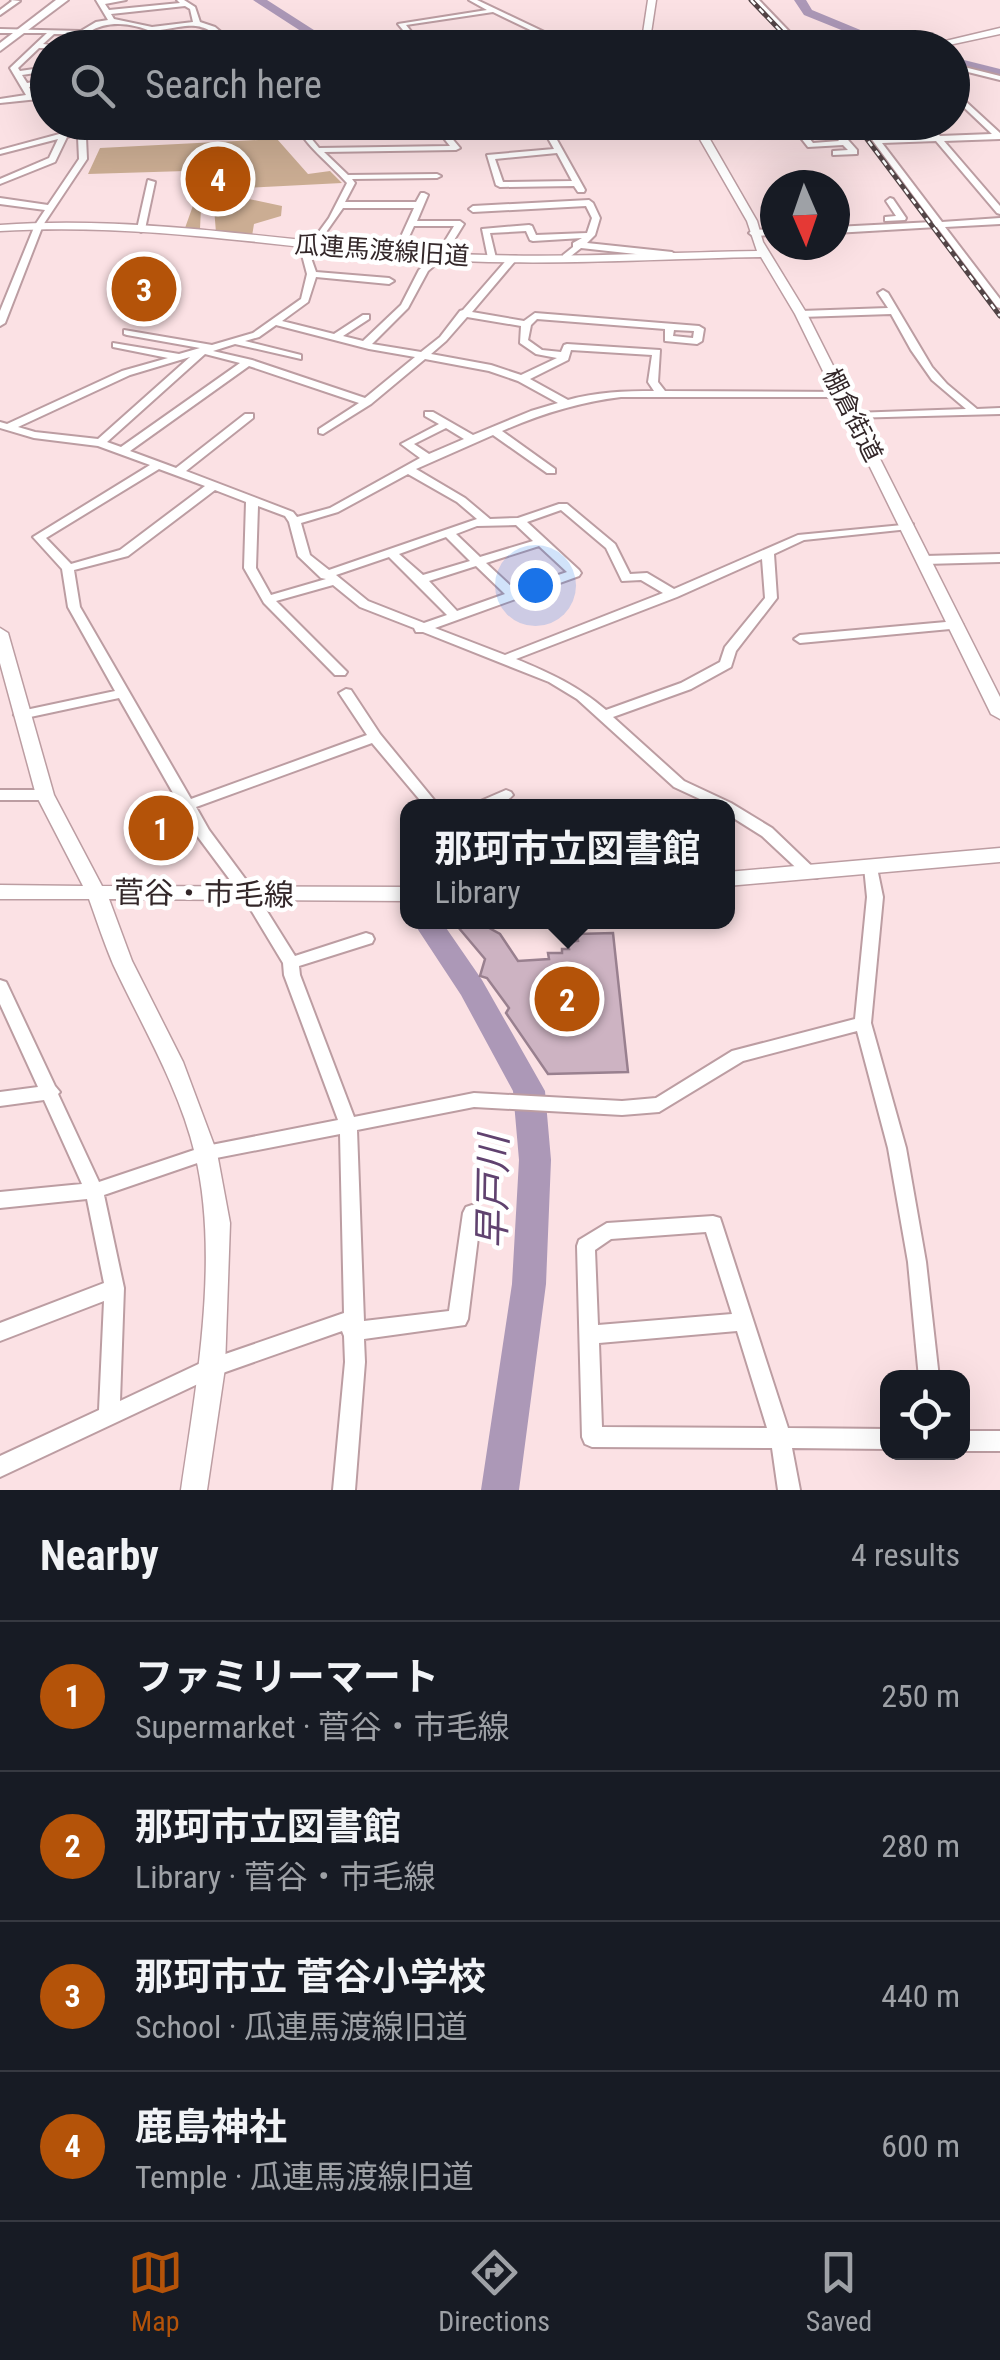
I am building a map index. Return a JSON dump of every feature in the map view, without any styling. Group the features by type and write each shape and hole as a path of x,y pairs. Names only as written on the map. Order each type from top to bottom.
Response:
{"highway":[{"path":"0,40 54,0"},
{"path":"0,48 10,31 63,0"}],"street":[{"path":"2,9 18,1 14,0"},
{"path":"100,1 123,0"},
{"path":"472,0 536,30"},
{"path":"647,30 652,0"},
{"path":"756,0 785,30"},
{"path":"100,1 111,17 122,23 152,29 196,18"},
{"path":"87,30 111,17 184,2 196,18 216,30"},
{"path":"406,30 401,24 492,10"},
{"path":"122,23 196,18"},
{"path":"970,37 1000,31"},
{"path":"30,54 14,68 30,95"},
{"path":"24,59 30,58"},
{"path":"970,70 1000,78"},
{"path":"18,73 30,71"},
{"path":"26,85 30,84"},
{"path":"0,101 30,97"},
{"path":"970,108 1000,137"},
{"path":"970,138 1000,137"},
{"path":"0,152 47,140"},
{"path":"0,182 52,160 61,140"},
{"path":"0,324 39,224 83,160 82,140"},
{"path":"4,427 96,385 256,335 305,300 312,274 306,255 352,184 307,140"},
{"path":"314,150 456,148 449,140"},
{"path":"552,140 596,218 591,236 566,257"},
{"name":"棚倉街道","path":"706,140 752,220 753,234 760,247"},
{"path":"807,140 811,145 845,143"},
{"path":"836,154 854,152 842,140"},
{"path":"876,141 907,140"},
{"path":"939,140 1000,211"},
{"path":"876,141 1000,304"},
{"path":"505,208 490,157 558,151"},
{"path":"346,177 437,176"},
{"path":"141,228 151,182"},
{"path":"500,185 577,183"},
{"path":"339,205 422,200 398,252"},
{"path":"850,220 902,218 890,200"},
{"path":"0,201 49,208"},
{"path":"473,209 589,203"},
{"path":"850,230 1000,222"},
{"path":"365,345 406,306 424,270 440,256 460,224 411,223"},
{"name":"瓜連馬渡線旧道","path":"0,228 39,224 141,228 492,258 760,254"},
{"path":"492,258 484,231 529,228 534,238 591,236"},
{"path":"753,234 760,233"},
{"path":"576,246 672,255"},
{"path":"323,432 367,402 443,339 513,258"},
{"name":"棚倉街道","path":"768,260 842,394 1000,714"},
{"path":"312,274 388,281"},
{"path":"884,293 922,360 947,390 963,398 974,412"},
{"path":"801,314 894,311"},
{"path":"463,313 526,324"},
{"path":"564,356 539,352 522,341 526,324 535,316 670,327"},
{"path":"336,337 366,317"},
{"path":"276,322 365,345 491,368 522,379 566,403"},
{"path":"128,332 209,349 367,402"},
{"path":"236,342 297,358"},
{"path":"116,346 181,356"},
{"path":"522,379 564,356 567,347 657,352 654,382 662,394"},
{"path":"100,443 209,349"},
{"path":"123,451 248,362"},
{"path":"294,521 334,510 428,458 566,403 602,395 842,394"},
{"path":"853,416 1000,411"},
{"path":"429,414 474,440"},
{"path":"178,472 248,416"},
{"path":"428,458 406,444 445,424"},
{"path":"4,427 100,443 289,514 304,556 364,604 554,680 605,715 678,784 710,799"},
{"path":"495,431 551,471"},
{"path":"158,465 39,538 68,568 74,607 203,834 250,896 292,963 292,975 348,1123 355,1362 344,1490"},
{"path":"410,470 488,522"},
{"path":"68,568 124,553 213,486"},
{"path":"252,501 250,568 268,600 340,672"},
{"path":"268,600 448,533 488,522 519,521 563,506 611,546 626,578 643,576 673,594"},
{"path":"420,629 575,573 519,521"},
{"path":"502,660 673,594 802,538 908,526"},
{"path":"448,533 513,595"},
{"path":"422,580 541,542"},
{"path":"391,552 454,616"},
{"path":"605,715 686,686 726,664 730,650 771,598 768,554"},
{"path":"925,560 1000,558"},
{"path":"800,639 957,625"},
{"path":"0,633 45,795 96,892 122,961 172,1062 206,1153 218,1223 212,1368 194,1490"},
{"path":"21,716 124,693"},
{"path":"346,693 375,737 426,799"},
{"path":"188,805 375,737"},
{"path":"496,799 506,794"},
{"path":"0,795 45,795"},
{"path":"735,812 767,832 812,874"},
{"path":"735,879 1000,855"},
{"path":"871,867 875,897 863,1022 900,1167 917,1262 927,1370"},
{"name":"菅谷・市毛線","path":"0,892 400,894"},
{"path":"292,963 366,939"},
{"path":"0,986 94,1191 114,1288 109,1416"},
{"path":"0,1200 94,1191 206,1153 474,1100 609,1108 659,1105 738,1056 863,1022"},
{"path":"0,1099 50,1092"},
{"path":"0,1467 212,1368 351,1325 458,1319 472,1214"},
{"path":"788,1490 780,1436 713,1224 607,1230 586,1246 592,1437 780,1436 880,1439"},
{"path":"1,1326 114,1288"},
{"path":"589,1335 744,1322"},
{"path":"970,1441 1000,1442"}],"shaded area":[{"path":"278,140 308,174 330,171 342,183 245,188 244,198 282,206 281,216 254,224 252,236 216,233 214,207 201,208 200,229 185,228 195,200 184,194 186,171 88,174 100,148"}],"building":[{"path":"183,819 182,837 138,838 141,820"},
{"path":"460,929 491,929 500,934 518,961 549,959 548,953 562,953 562,949 569,949 568,942 578,941 577,934 613,933 628,1072 548,1074 506,1013 509,1008 487,978 480,976 485,959"}],"waterway":[{"name":"早戸川","path":"259,0 307,30"},
{"path":"800,0 808,12 853,30"},
{"path":"970,66 1000,73"},
{"name":"早戸川","path":"432,929 472,988 529,1091 535,1160 529,1284 500,1490"}],"railway":[{"path":"751,0 780,30"},
{"path":"868,140 1000,316"}],"place":[{"name":"鹿島神社","path":"218,179"},
{"name":"那珂市立 菅谷小学校","path":"144,289"},
{"name":"ファミリーマート","path":"161,828"},
{"name":"那珂市立図書館","path":"567,999"}]}
